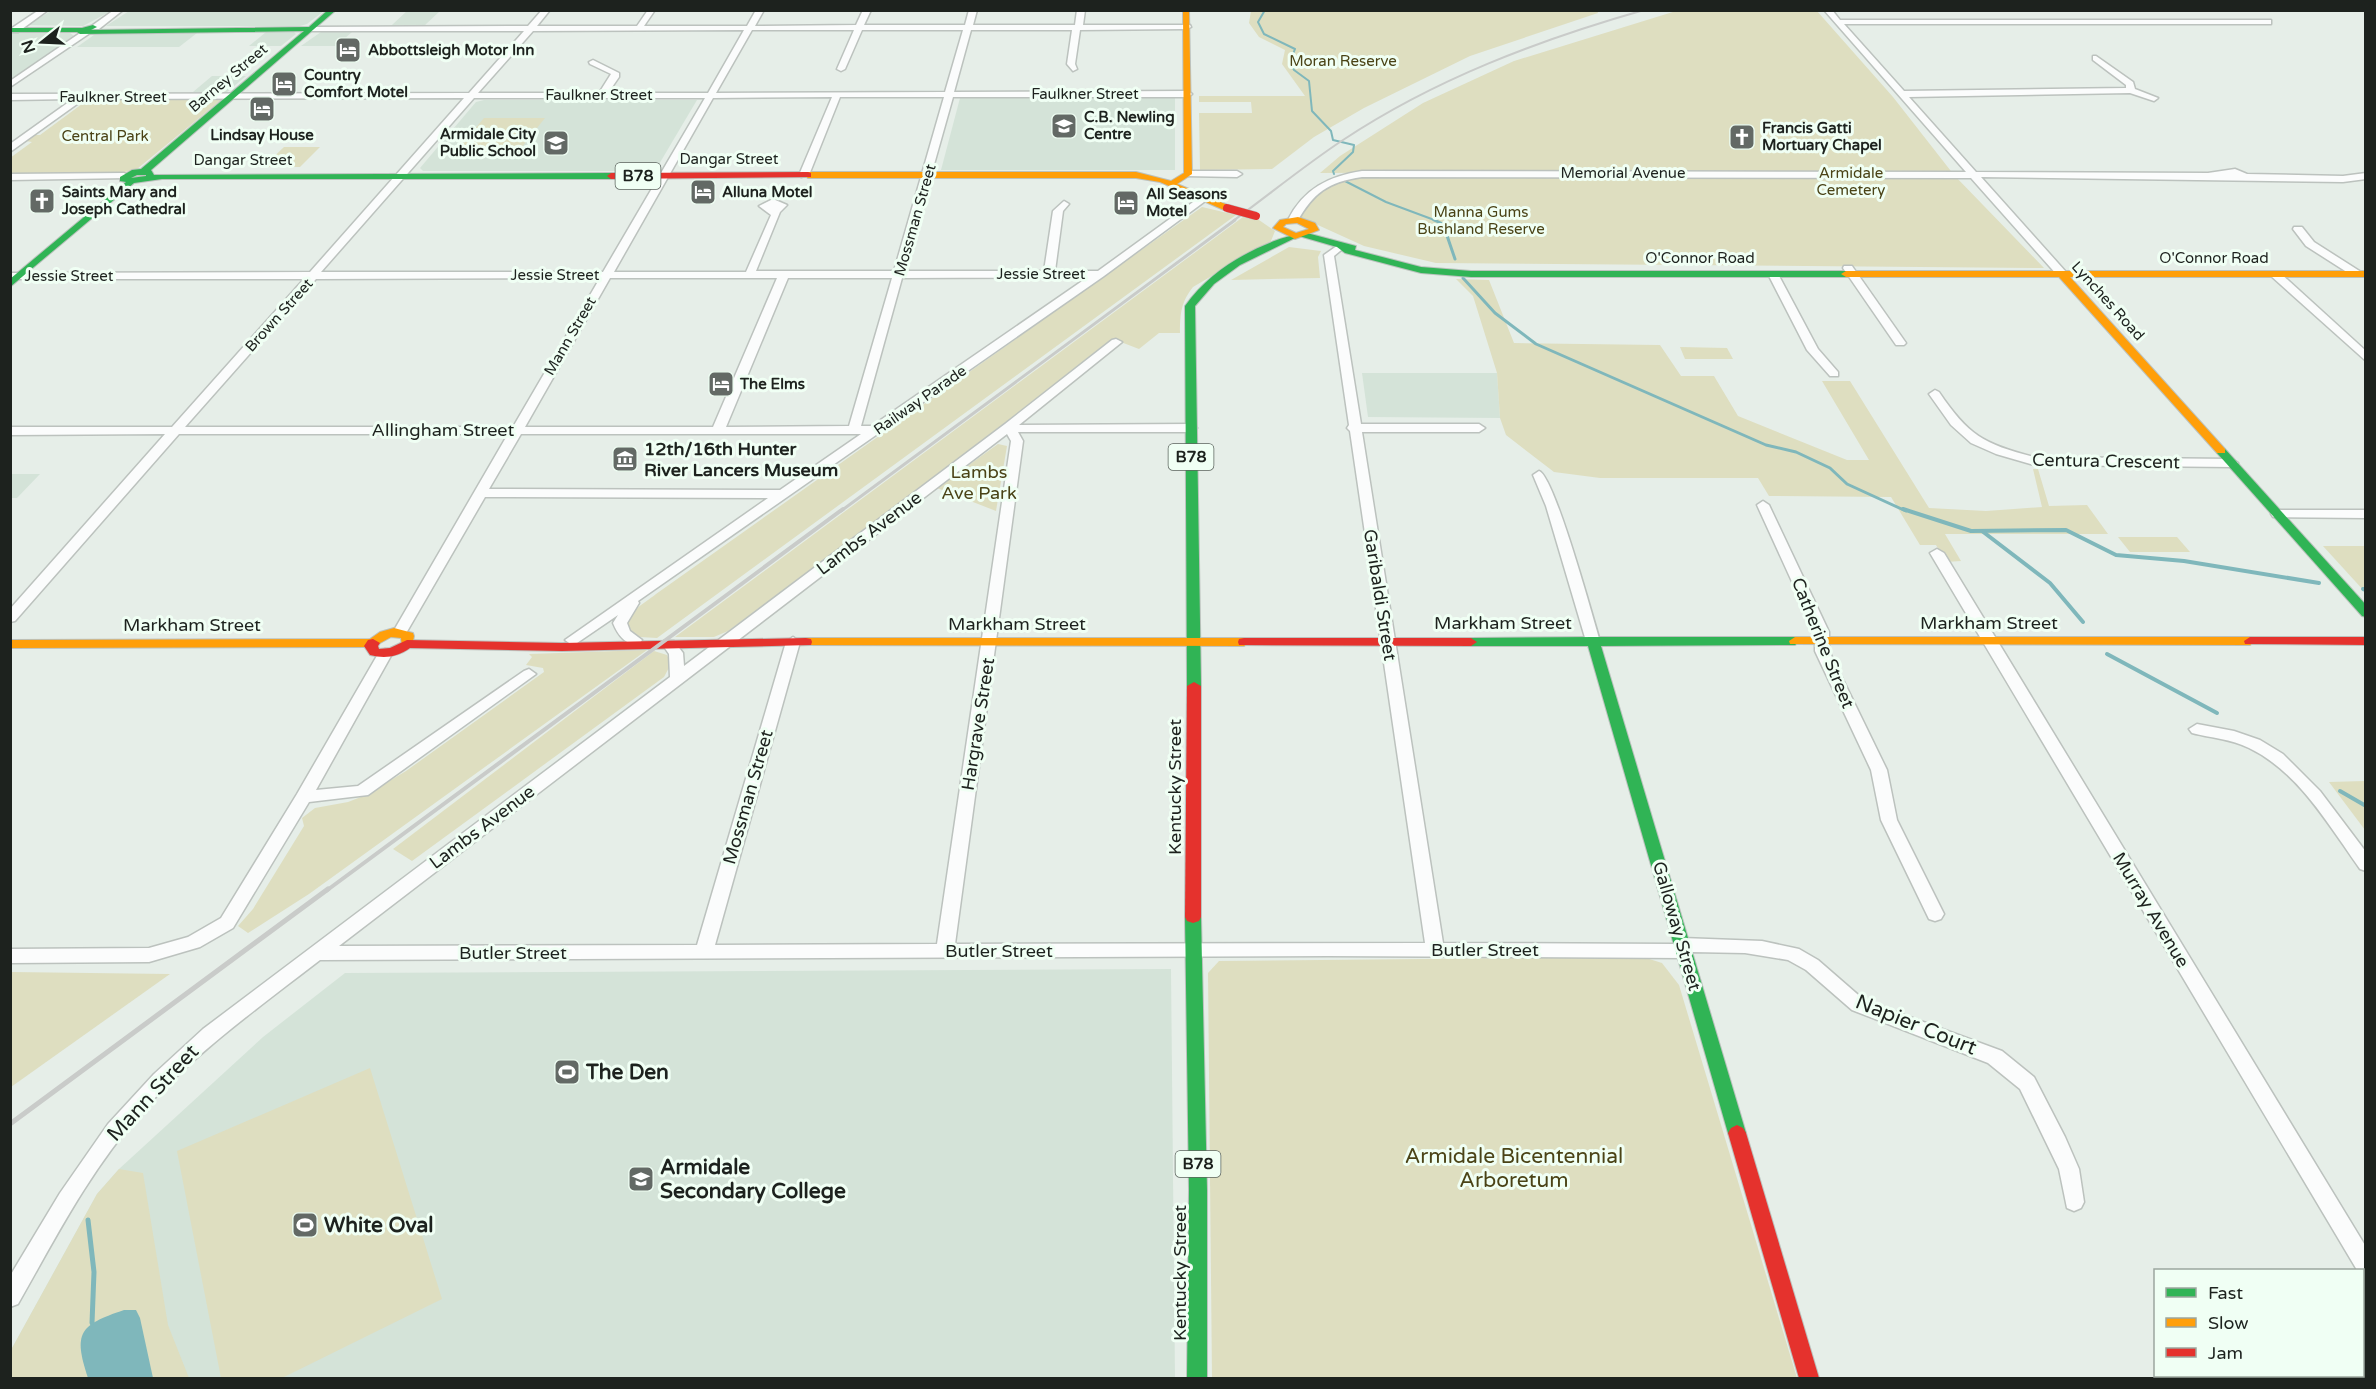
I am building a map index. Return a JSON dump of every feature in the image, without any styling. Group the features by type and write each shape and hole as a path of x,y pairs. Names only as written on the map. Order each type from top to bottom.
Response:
{"street":[{"path":"13,30 45,10"},
{"path":"10,85 120,10"},
{"name":"Barney Street","path":"147,174 333,10"},
{"name":"Brown Street","path":"10,618 547,10"},
{"path":"639,28 652,10"},
{"name":"Mann Street","path":"403,638 515,430 760,10"},
{"path":"841,69 867,10"},
{"name":"Mossman Street","path":"854,429 900,274 973,10"},
{"path":"1073,69 1071,64 1081,10"},
{"path":"1186,10 1188,174"},
{"name":"Lynches Road","path":"1827,10 2366,613"},
{"path":"1838,22 2268,22"},
{"path":"13,30 1187,27"},
{"path":"2096,58 2130,84 2131,90"},
{"path":"593,62 615,73 615,77 602,95"},
{"path":"1904,94 2131,90 2154,98"},
{"name":"Faulkner Street","path":"10,97 1188,94"},
{"path":"804,175 837,95"},
{"path":"10,149 82,97"},
{"name":"Memorial Avenue","path":"1291,230 1311,194 1329,181 1362,174 2210,175 2235,172 2242,174 2242,177 2343,179 2366,176"},
{"name":"Dangar Street","path":"147,174 401,177 1136,175 1174,183 1203,199 1291,230"},
{"name":"B78","path":"127,179 147,174"},
{"path":"1174,183 1188,174 1238,174"},
{"path":"10,177 127,179"},
{"path":"14,279 127,179"},
{"name":"Railway Parade","path":"572,640 636,598 1100,274 1203,199"},
{"path":"1049,274 1058,211 1064,204"},
{"path":"750,274 776,215 775,212"},
{"path":"2298,229 2310,244 2361,274"},
{"name":"O'Connor Road","path":"1291,230 1338,245 1417,264 1442,267 2062,274 2361,274"},
{"name":"Kentucky Street","path":"1197,1378 1198,1190 1192,950 1193,641 1190,306 1194,297 1210,281 1291,230"},
{"name":"O'Connor Road","path":"1338,245 1348,251 1400,265 1471,274 1773,274 1850,271"},
{"name":"Garibaldi Street","path":"1338,245 1329,255 1353,428 1435,950"},
{"path":"1850,271 1900,344"},
{"path":"718,430 784,274"},
{"name":"Jessie Street","path":"14,279 315,275 1100,274"},
{"path":"1773,274 1813,350 1834,374"},
{"path":"2275,274 2366,358"},
{"name":"Lambs Avenue","path":"315,954 1009,427 1116,342"},
{"name":"Centura Crescent","path":"1935,394 1950,421 1964,434 2004,454 2034,461 2232,463"},
{"path":"1009,427 1028,430 1191,428"},
{"name":"Hargrave Street","path":"945,951 991,642 1017,441 1009,427"},
{"path":"1353,428 1479,428"},
{"name":"Allingham Street","path":"10,431 876,430"},
{"name":"Galloway Street","path":"1539,475 1552,506 1593,641 1809,1378"},
{"path":"480,493 785,494"},
{"name":"Catherine Street","path":"1763,505 1822,632 1822,651 1879,770 1889,820 1935,914"},
{"path":"2278,514 2366,514"},
{"name":"Murray Avenue","path":"1937,553 2366,1267"},
{"name":"Railway Parade","path":"636,598 620,623 624,633 638,642"},
{"path":"386,634 403,638 396,652 385,654 372,650 373,643 386,634"},
{"name":"Markham Street","path":"403,638 544,644 562,647 638,642"},
{"name":"Markham Street","path":"544,644 572,640 669,644 1193,641 2366,641"},
{"name":"Mossman Street","path":"704,952 793,642"},
{"name":"Markham Street","path":"10,644 373,643"},
{"path":"669,644 675,653 677,678"},
{"path":"10,956 149,955 194,942 227,923 304,797 385,654"},
{"path":"304,797 362,791 529,674"},
{"path":"2197,729 2224,731 2277,755 2295,772 2366,865"},
{"name":"Napier Court","path":"1683,948 1764,947 1804,960 1839,993 1858,1005 1995,1057 2027,1083 2041,1108 2069,1169 2074,1202"},
{"name":"Butler Street","path":"315,954 1683,948"},
{"name":"Mann Street","path":"10,1297 70,1196 133,1109 210,1034 315,954"}],"shaded area":[{"path":"408,10 440,11 425,25 392,25"},
{"path":"51,11 111,11 83,26 27,25"},
{"path":"129,11 324,11 307,24 300,26 106,26"},
{"path":"266,32 294,32 296,34 281,46 249,46"},
{"path":"321,32 352,32 336,46 301,46"},
{"path":"11,33 70,33 74,36 11,79"},
{"path":"197,33 179,47 77,47 94,35"},
{"path":"212,76 246,76 227,92 193,92"},
{"name":"C.B. Newling Centre","path":"960,98 1175,98 1175,170 941,170"},
{"name":"Armidale City Public School","path":"484,100 697,100 655,171 423,171 420,168 476,102"},
{"path":"1362,373 1497,373 1500,418 1368,417"},
{"path":"10,474 40,474 17,498 11,498"},
{"name":"Armidale Secondary College","path":"1171,969 1175,1378 11,1378 11,1350 97,1194 119,1169 263,1037 345,973"}],"green space":[{"name":"Moran Reserve","path":"1597,10 1598,13 1470,56 1364,108 1314,137 1272,169 1200,170 1199,113 1252,113 1251,102 1199,102 1199,96 1305,96 1282,64 1285,50 1259,37 1249,23 1251,11"},
{"path":"1676,11 1817,11 1893,97 1954,175 2044,268 1436,263 1364,246 1298,216 1324,190 1358,177 1728,178 1725,171 1320,173 1340,156 1423,103 1514,61"},
{"name":"Central Park","path":"89,99 221,100 137,169 121,173 11,174 10,158 32,142 26,141 34,135 40,135 82,104 77,103"},
{"path":"484,118 545,118 514,157 451,157"},
{"path":"284,147 320,147 300,167 263,167"},
{"path":"1202,207 1236,215 657,638 640,637 627,628 630,617 642,604"},
{"path":"1243,217 1259,220 1275,231 1271,241 1193,287 1182,308 1180,333 1159,333 1139,349 1113,339 1097,351 1095,357 848,544 728,631 714,637 675,637"},
{"path":"1289,247 1321,251 1318,257 1320,278 1231,280"},
{"path":"1456,279 1489,280 1514,343 1660,345 1681,376 1714,376 1738,416 1847,460 1869,460 1822,381 1850,381 1929,508 1986,511 2042,507 2033,469 2038,469 2049,506 2087,505 2108,534 1945,534 1961,561 1946,562 1936,545 1920,545 1891,497 1769,496 1758,478 1600,478 1554,472 1506,435 1500,418 1497,373 1473,296"},
{"path":"1680,347 1727,348 1733,359 1685,359"},
{"name":"Lambs Ave Park","path":"998,444 1007,446 996,511 937,488"},
{"path":"2118,537 2177,537 2190,552 2130,552"},
{"path":"2323,546 2365,546 2365,592"},
{"path":"647,650 309,894 248,933 238,926 253,909 304,826 302,818 315,808 348,802 366,795 406,771 544,672 543,668 526,665 532,657 529,654"},
{"path":"654,651 667,655 671,664 664,677 412,861 393,849"},
{"path":"2366,781 2365,830 2329,782"},
{"name":"Armidale Bicentennial Arboretum","path":"1643,957 1662,963 1679,985 1797,1378 1212,1378 1208,973 1219,961"},
{"path":"11,972 170,974 11,1087"},
{"name":"White Oval","path":"370,1068 442,1299 282,1378 221,1378 177,1151"},
{"path":"119,1169 143,1173 168,1325 189,1378 11,1378 11,1350 97,1194"}],"water":[{"path":"124,1310 136,1310 140,1318 153,1378 88,1378 81,1350 84,1333 97,1321"}],"waterway":[{"path":"1265,10 1258,22 1264,34 1295,49 1290,62 1294,70 1309,81 1312,111 1331,131 1333,140 1354,145 1353,152 1333,171 1334,174"},
{"path":"1343,180 1386,202 1437,221"},
{"path":"1434,220 1443,224 1455,259"},
{"path":"1463,278 1495,313 1536,344 1766,445 1796,452 1830,468 1847,484 1906,511"},
{"path":"1903,509 1971,531 2066,530 2116,555 2184,561 2319,583"},
{"path":"1982,531 2050,583 2083,622"},
{"path":"2107,654 2217,713"},
{"path":"2340,791 2366,806"},
{"path":"88,1220 94,1272 92,1323"}],"railway":[{"path":"1233,221 1301,169 1378,118 1414,98 1527,48 1644,10"},
{"path":"841,511 1235,220"},
{"path":"326,891 843,509"},
{"path":"10,1124 328,889"}],"traffic: fast":[{"path":"144,171 333,10"},
{"path":"10,30 82,30 93,27"},
{"path":"82,30 80,32 312,29"},
{"path":"150,177 150,172 135,172 123,179 135,181 162,176 611,176"},
{"path":"10,284 131,182"},
{"path":"1303,235 1353,248"},
{"path":"1194,686 1190,306 1211,282 1236,263 1295,236"},
{"path":"1341,246 1348,251 1421,270 1471,274 1846,274"},
{"path":"2221,451 2366,613"},
{"path":"1593,641 1737,1133"},
{"path":"1471,642 1795,641"},
{"path":"1193,917 1198,1190 1197,1378"}],"traffic: slow":[{"path":"1174,182 1188,174 1186,10"},
{"path":"808,175 1136,175 1162,180 1227,208"},
{"path":"1298,220 1312,225 1314,230 1295,236 1277,228 1283,222 1298,220"},
{"path":"1846,274 2366,274"},
{"path":"2062,274 2221,451"},
{"path":"373,643 385,635 394,633 408,636 407,644"},
{"path":"1795,641 2250,641"},
{"path":"806,642 1244,642"},
{"path":"10,644 373,643"}],"traffic: jam":[{"path":"611,176 808,175"},
{"path":"1227,208 1256,216"},
{"path":"2250,641 2366,641"},
{"path":"407,644 562,647 806,642"},
{"path":"1244,642 1471,642"},
{"path":"373,643 371,646 375,652 384,653 396,651 407,644"},
{"path":"1193,917 1194,686"},
{"path":"1737,1133 1809,1378"}],"place":[{"name":"Abbottsleigh Motor Inn","path":"348,50"},
{"name":"Country Comfort Motel","path":"284,84"},
{"name":"Lindsay House","path":"262,109"},
{"name":"C.B. Newling Centre","path":"1064,126"},
{"name":"Francis Gatti Mortuary Chapel","path":"1742,137"},
{"name":"Armidale City Public School","path":"556,143"},
{"name":"Alluna Motel","path":"703,192"},
{"name":"Saints Mary and Joseph Cathedral","path":"42,201"},
{"name":"All Seasons Motel","path":"1126,203"},
{"name":"The Elms","path":"721,384"},
{"name":"12th/16th Hunter River Lancers Museum","path":"625,459"},
{"name":"The Den","path":"567,1072"},
{"name":"Armidale Secondary College","path":"641,1179"},
{"name":"White Oval","path":"305,1225"}],"park label":[{"name":"Armidale Cemetery","path":"1851,182"},
{"name":"Manna Gums Bushland Reserve","path":"1481,220"}]}
